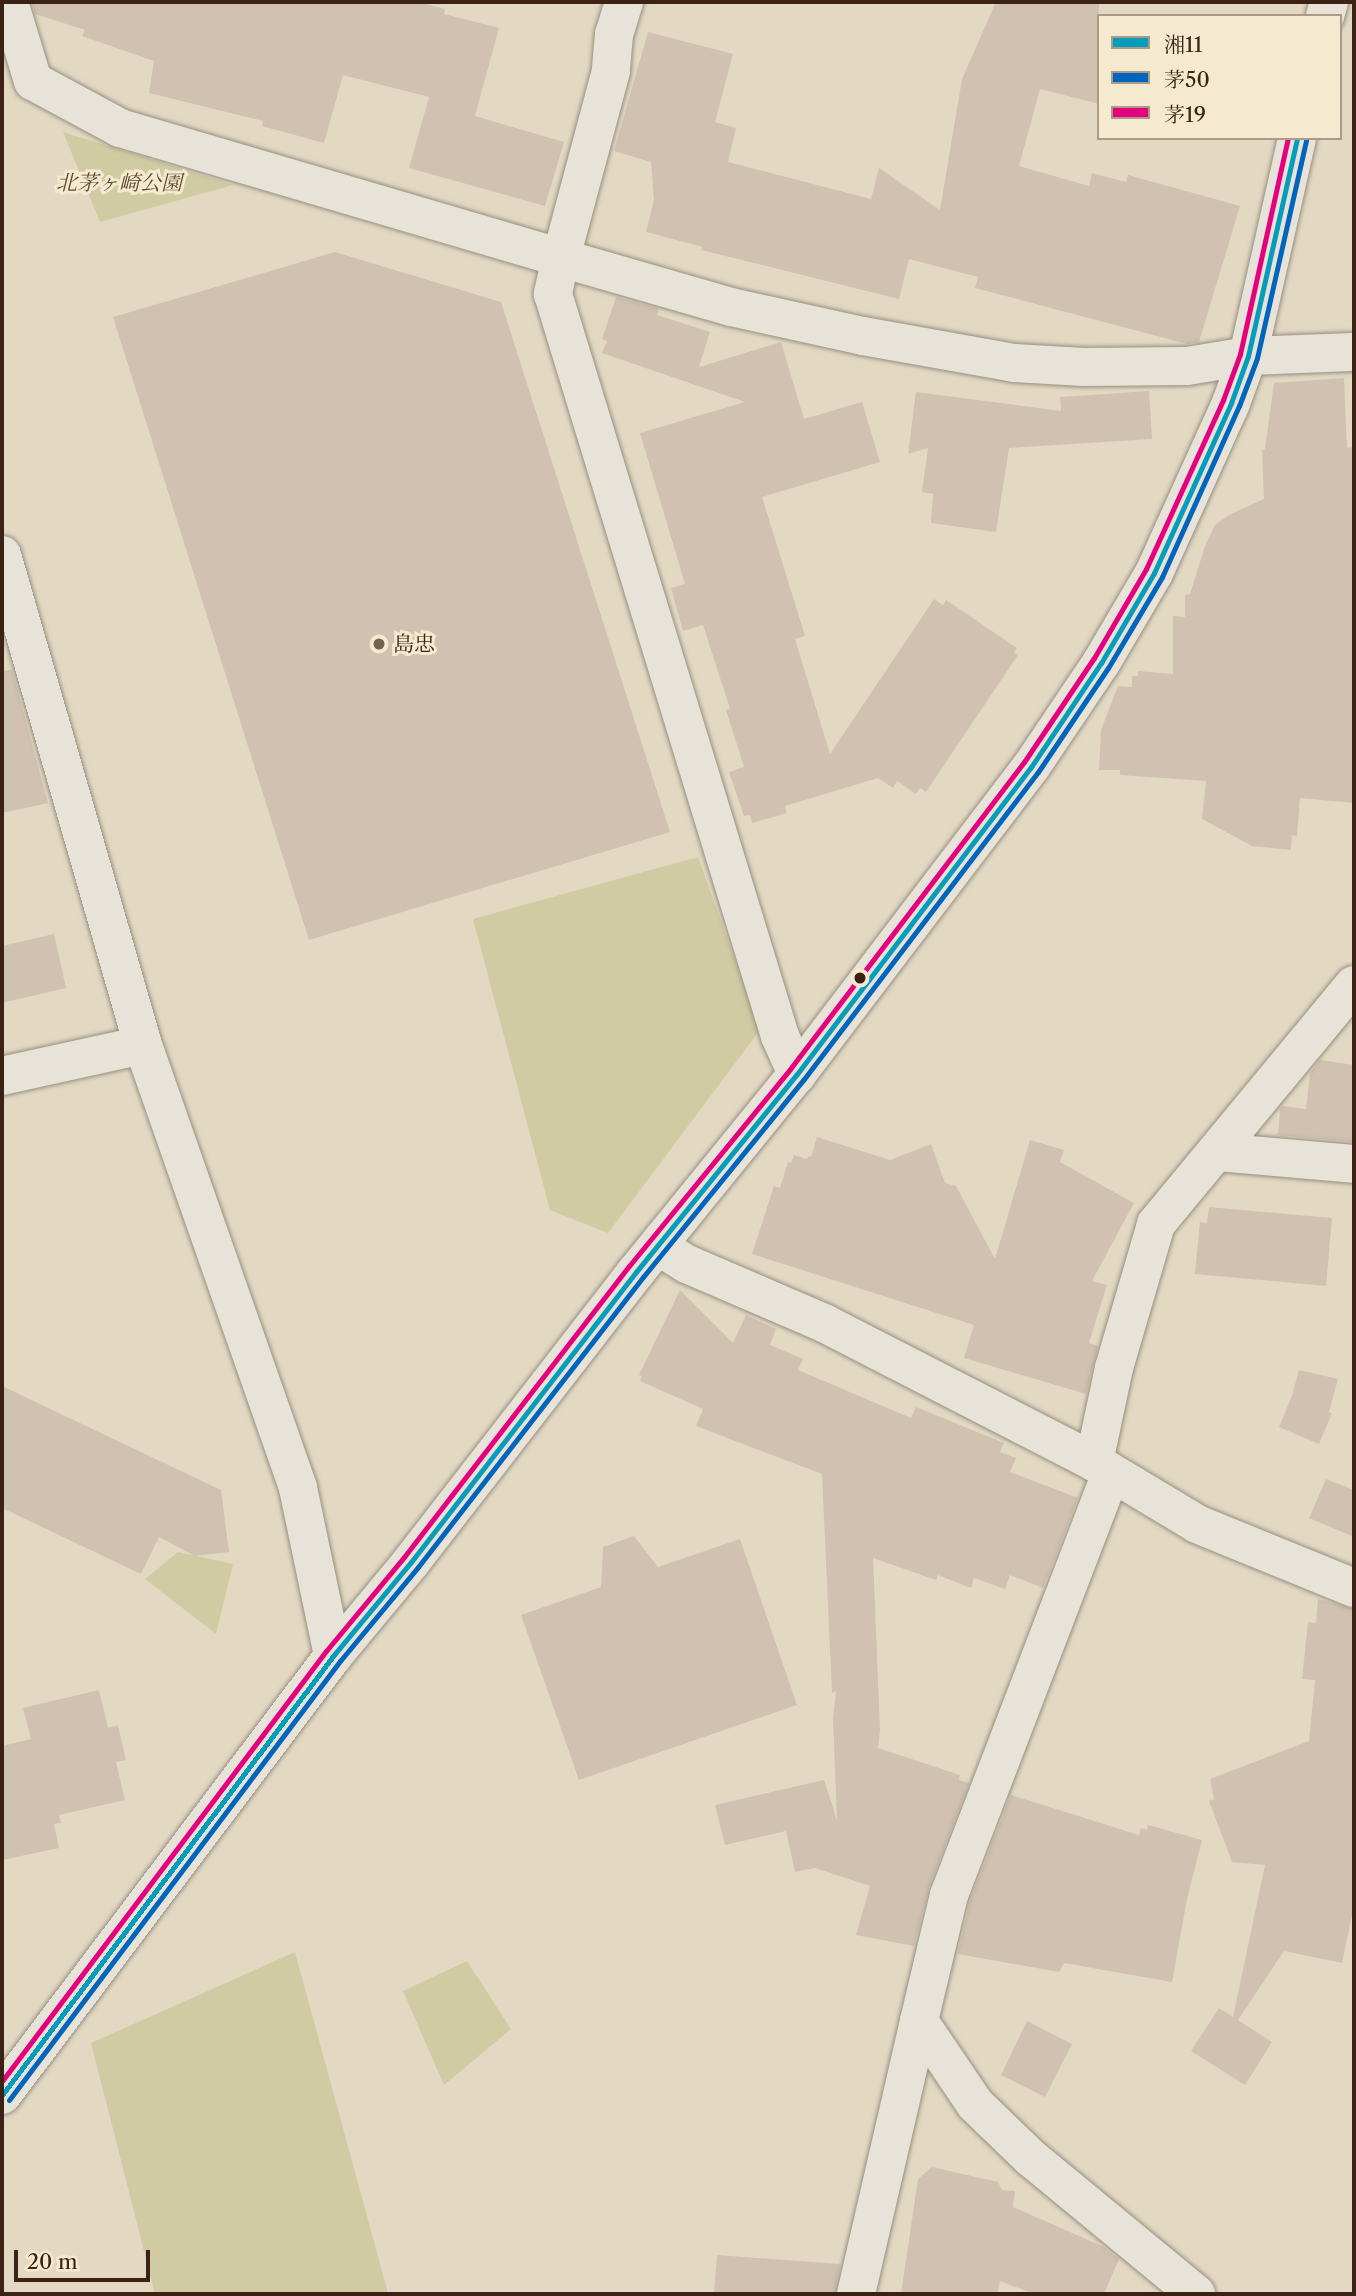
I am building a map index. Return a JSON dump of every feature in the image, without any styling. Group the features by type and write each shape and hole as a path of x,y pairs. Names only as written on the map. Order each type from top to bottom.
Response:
{"street":[{"path":"9,2 33,81 120,128 731,307 863,337 1014,363 1084,367 1187,366 1248,356 1354,352"},
{"path":"624,2 614,34 611,71 553,294 780,1035 797,1074"},
{"path":"2,2095 332,1656 411,1562 658,1246 797,1074 1031,767 1101,663 1154,573 1183,514 1248,356 1297,140"},
{"path":"2,555 142,1045 298,1488 332,1656"},
{"path":"856,2294 949,1895 1102,1467 1114,1368 1156,1224 1354,985"},
{"path":"2,1076 142,1045"},
{"path":"1217,1152 1354,1164"},
{"path":"658,1246 687,1264 827,1324 1102,1467 1197,1524 1354,1588"},
{"path":"919,2021 975,2104 1031,2158 1196,2294"}],"green space":[{"name":"北茅ヶ崎公園","path":"63,132 233,185 100,222"},
{"path":"698,857 760,1030 608,1233 550,1210 473,919"},
{"path":"178,1552 233,1564 216,1634 145,1579"},
{"path":"295,1952 388,2293 155,2294 91,2043"},
{"path":"467,1961 511,2029 444,2085 403,1991"}],"building":[{"path":"32,2 418,2 445,9 444,14 499,28 475,116 564,142 545,206 409,168 429,97 343,75 324,143 262,126 263,121 149,93 154,61 82,36 85,30 35,14"},
{"path":"996,2 1099,2 1097,103 1040,89 1019,166 1089,186 1092,173 1126,182 1128,175 1240,206 1199,342 1187,344 975,288 978,277 909,259 899,299 701,250 703,247 646,232 654,200 651,162 614,151 648,32 733,54 715,122 736,128 728,162 871,199 879,168 940,210 962,79"},
{"path":"335,252 501,302 670,832 309,940 113,317"},
{"path":"616,297 659,309 657,315 710,332 699,367 781,342 804,419 862,402 880,462 762,497 805,636 795,639 830,754 934,599 943,605 946,600 1017,648 1014,653 1018,655 926,792 920,788 916,794 897,781 893,788 878,778 785,806 787,813 752,823 750,815 744,816 729,772 744,767 726,710 730,709 703,625 683,631 671,588 685,584 640,433 745,402 602,353 607,341 602,339"},
{"path":"1344,378 1347,448 1354,447 1354,803 1300,798 1297,836 1292,835 1291,850 1252,846 1202,819 1206,781 1120,775 1120,770 1099,770 1101,730 1118,686 1132,687 1132,676 1138,676 1138,671 1173,674 1173,616 1185,617 1185,595 1190,594 1205,546 1215,525 1229,515 1264,499 1262,450 1265,449 1274,383"},
{"path":"1149,391 1152,439 1009,448 996,532 931,523 933,494 922,492 928,448 908,454 916,392 1061,411 1060,397"},
{"path":"12,670 48,803 2,813 2,671"},
{"path":"54,934 66,988 2,1003 2,946"},
{"path":"1320,1060 1354,1065 1354,1142 1278,1135 1282,1106 1306,1109 1310,1073"},
{"path":"817,1137 890,1160 931,1144 945,1183 956,1186 995,1259 1030,1140 1064,1150 1060,1162 1134,1203 1092,1281 1107,1285 1089,1343 1098,1346 1086,1394 964,1358 974,1325 752,1254 774,1186 780,1188 788,1162 791,1163 794,1155 807,1159 808,1156 811,1157"},
{"path":"1209,1207 1332,1218 1326,1286 1195,1274 1200,1222 1207,1223"},
{"path":"680,1290 733,1343 746,1315 776,1329 770,1345 803,1359 798,1370 911,1418 916,1407 1004,1443 1000,1452 1016,1458 1010,1472 1078,1498 1043,1588 1010,1575 1005,1589 974,1578 971,1588 938,1575 936,1580 873,1558 880,1730 878,1748 960,1775 959,1780 969,1783 929,1887 914,1946 856,1935 870,1886 815,1868 795,1872 786,1831 725,1845 715,1805 824,1780 837,1820 833,1718 836,1691 832,1693 822,1474 696,1426 703,1409 640,1381 642,1376 639,1375"},
{"path":"1299,1370 1338,1379 1329,1412 1332,1413 1319,1444 1279,1427"},
{"path":"2,1386 221,1490 229,1552 195,1556 159,1537 141,1574 2,1508"},
{"path":"1326,1479 1354,1490 1354,1537 1309,1518"},
{"path":"634,1536 658,1567 740,1539 797,1705 579,1780 521,1615 601,1587 603,1547"},
{"path":"1318,1599 1354,1609 1354,1906 1342,1963 1284,1951 1238,2020 1272,2042 1245,2085 1191,2051 1219,2008 1233,2017 1265,1865 1232,1862 1209,1801 1214,1799 1210,1779 1309,1741 1315,1680 1302,1679 1308,1622 1316,1623"},
{"path":"99,1690 108,1728 118,1725 126,1760 116,1762 125,1800 59,1815 61,1823 54,1824 59,1848 2,1860 2,1746 31,1739 23,1708"},
{"path":"1011,1795 1139,1835 1141,1828 1147,1830 1148,1825 1202,1840 1187,1899 1172,1982 1064,1963 1059,1972 958,1954 970,1901"},
{"path":"1027,2021 1072,2044 1045,2097 1001,2075"},
{"path":"932,2167 998,2182 1002,2190 1015,2191 1013,2207 1104,2247 1119,2259 1104,2294 1034,2294 1000,2281 997,2294 901,2294 918,2179"},
{"path":"717,2255 840,2264 835,2294 714,2294"}],"transit line":[{"name":"茅19","path":"2,2081 326,1651 404,1557 629,1266 790,1069 1024,762 1094,658 1146,569 1223,400 1240,354 1288,140"},
{"name":"湘11","path":"2,2095 333,1656 411,1562 636,1272 797,1074 1031,767 1101,663 1154,573 1231,403 1248,356 1297,140"},
{"name":"茅50","path":"9,2100 340,1661 418,1567 643,1277 804,1079 1038,772 1108,668 1162,577 1239,406 1257,358 1306,140"}],"place":[{"name":"島忠","path":"379,644"}]}
